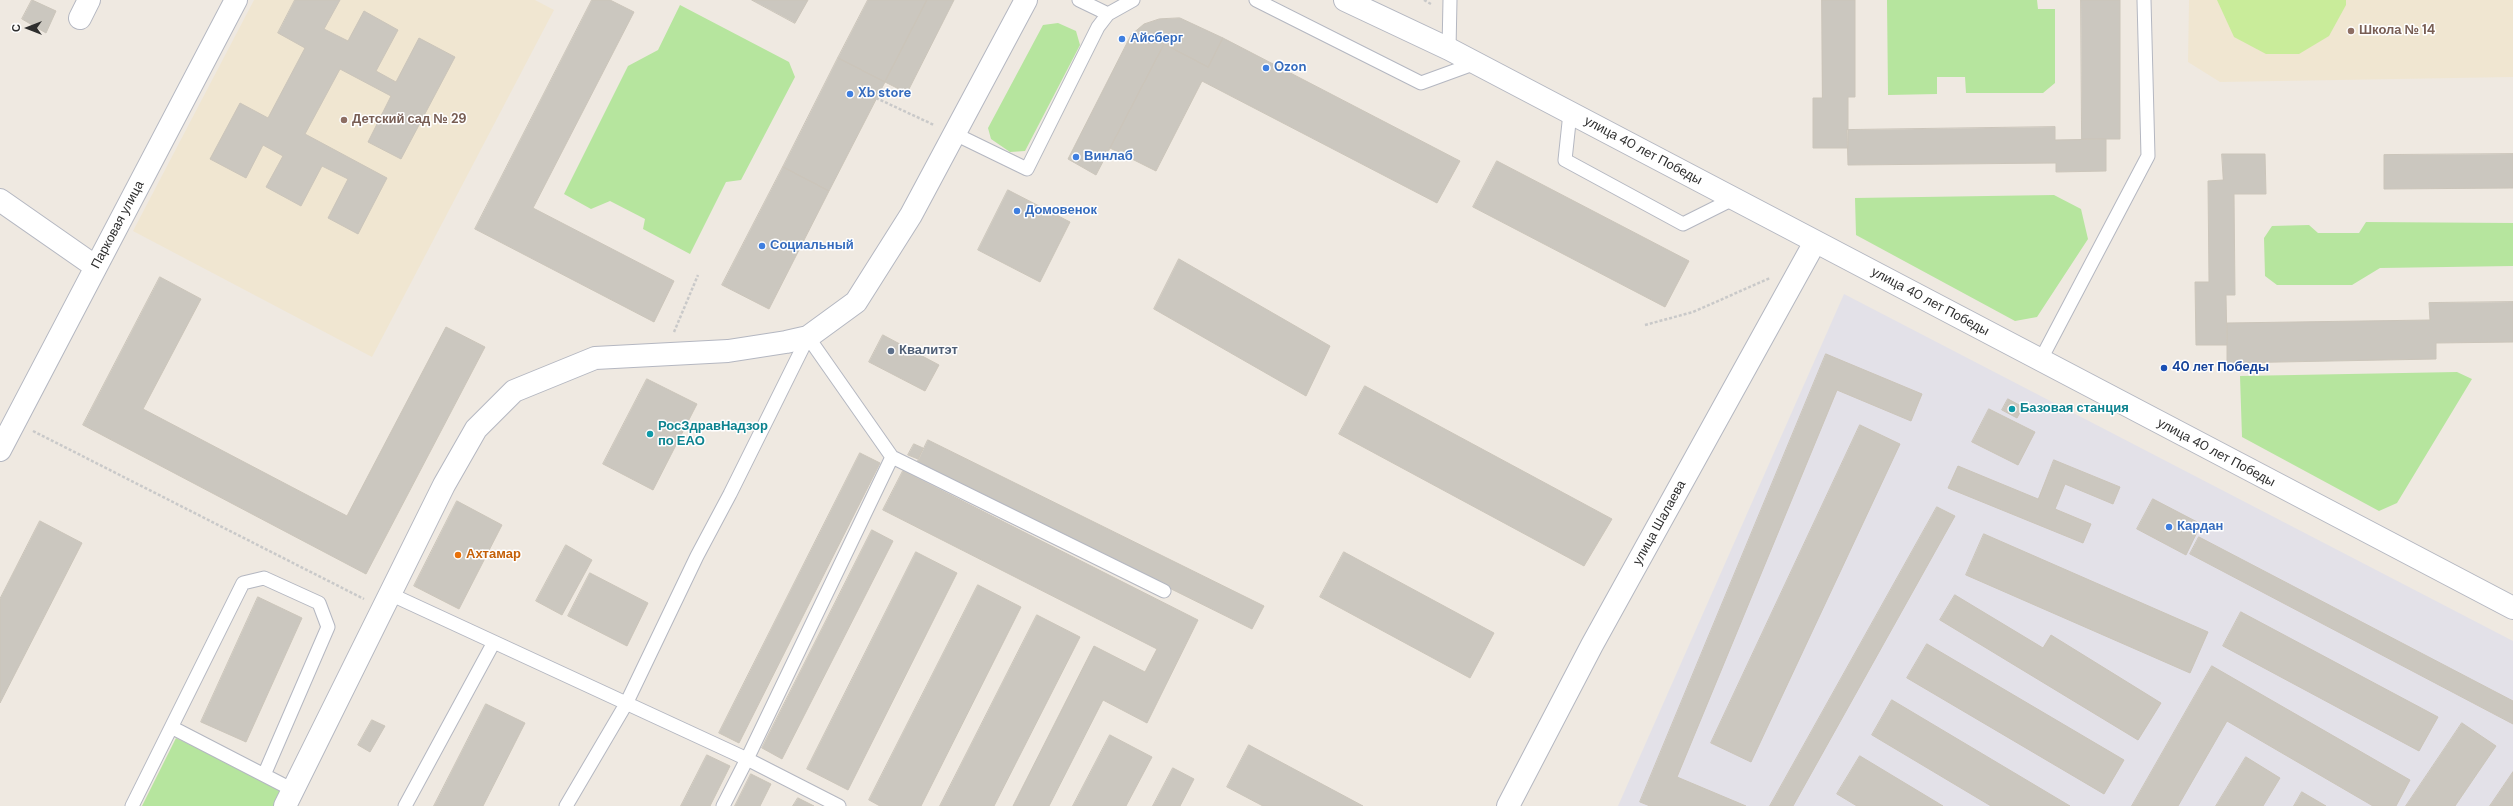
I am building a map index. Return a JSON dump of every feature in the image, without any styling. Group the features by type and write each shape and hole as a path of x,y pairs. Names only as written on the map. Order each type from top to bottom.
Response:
{"street":[{"name":"Парковая улица","path":"0,450 236,0"},
{"path":"289,798 444,485 476,429 514,390 594,358 728,351 808,337 856,302 911,215 1026,0"},
{"name":"улица 40 лет Победы","path":"1345,0 1476,63 2040,361 2513,608"},
{"path":"0,200 96,267"},
{"name":"улица Шалаева","path":"1508,806 1592,645 1815,242"}],"lane":[{"path":"1079,0 1108,14"},
{"path":"955,134 1027,169 1098,27 1108,14 1133,0"},
{"path":"1256,0 1421,83 1476,63"},
{"path":"1449,49 1450,0"},
{"path":"2040,361 2148,156 2144,0"},
{"path":"1570,113 1566,160 1683,224 1733,199"},
{"path":"566,806 626,704 697,556 730,494 808,337 892,457 1164,591"},
{"path":"724,806 892,457"},
{"path":"132,806 173,728 243,583 264,578 319,603 328,627 264,775"},
{"path":"387,601 494,642 747,759 839,806"},
{"path":"405,806 494,642"},
{"path":"173,728 264,775 289,798"}],"path":[{"path":"1424,0 1431,4"},
{"path":"876,98 955,134"},
{"path":"1645,325 1692,312 1804,263"},
{"path":"665,354 698,275"},
{"path":"15,422 387,601"}],"shaded area":[{"name":"Детский сад № 29","path":"254,0 535,0 554,10 372,357 133,231"},
{"name":"Школа № 14","path":"2189,0 2513,0 2513,77 2220,82 2188,62"},
{"path":"1844,294 2513,641 2513,806 1618,806"}],"green space":[{"path":"1887,0 2037,0 2038,9 2055,9 2055,83 2043,93 1966,93 1965,77 1937,77 1937,94 1888,95"},
{"path":"2217,0 2346,0 2346,5 2329,36 2299,54 2266,54 2234,37"},
{"path":"680,5 789,62 795,77 741,180 726,182 690,254 643,229 645,219 610,201 591,209 564,194 628,66 658,50"},
{"path":"1058,23 1076,31 1080,45 1025,151 1010,152 991,139 988,128 1043,25"},
{"path":"2054,195 2081,209 2088,239 2037,317 2015,321 1856,235 1855,198"},
{"path":"2366,222 2513,223 2513,266 2380,268 2352,285 2277,285 2265,276 2264,238 2272,226 2309,225 2318,233 2359,233"},
{"path":"2457,372 2472,379 2397,503 2379,511 2242,437 2240,376"},
{"path":"176,738 282,789 274,806 142,806"}],"building":[{"path":"32,0 56,11 46,33 22,19"},
{"path":"295,0 340,0 324,29 348,41 364,11 398,30 376,71 396,82 419,38 455,57 401,159 368,142 391,96 340,69 305,134 387,178 358,234 328,218 348,179 322,166 301,206 266,187 283,156 263,145 246,178 210,159 240,103 268,118 305,48 278,33"},
{"path":"592,0 610,0 634,12 533,208 674,281 654,322 475,229"},
{"path":"752,0 808,0 795,23"},
{"path":"868,0 927,0 885,82 838,58"},
{"path":"927,0 954,0 907,93 885,82"},
{"path":"1822,0 1855,0 1855,97 1848,97 1848,148 1813,148 1813,98 1822,98"},
{"path":"2081,0 2120,0 2120,139 2082,139"},
{"path":"1180,18 1223,38 1208,67 1164,44 1096,175 1068,159 1131,35 1144,24 1159,19"},
{"path":"1223,38 1460,161 1437,203 1202,81 1156,171 1110,148 1164,44 1208,67"},
{"path":"838,58 885,82 829,191 783,167"},
{"path":"2055,127 2055,140 2106,139 2106,171 2056,172 2056,163 1848,165 1847,130"},
{"path":"2222,154 2265,154 2266,194 2234,194 2235,295 2226,295 2227,345 2196,345 2195,282 2209,282 2208,181 2223,180"},
{"path":"2513,154 2513,188 2384,189 2384,155"},
{"path":"1497,161 1689,261 1665,307 1473,207"},
{"path":"783,167 829,191 769,309 722,285"},
{"path":"1008,190 1070,222 1040,282 978,250"},
{"path":"1179,259 1330,346 1306,396 1154,309"},
{"path":"160,277 201,299 143,409 347,516 446,327 485,347 366,574 83,425"},
{"path":"2513,302 2513,342 2436,343 2436,359 2227,363 2227,323 2430,320 2429,303"},
{"path":"883,335 939,365 925,391 869,362"},
{"path":"1826,354 1922,394 1911,421 1837,390 1677,777 1746,806 1650,806 1640,802"},
{"name":"РосЗдравНадзор по ЕАО","path":"647,379 697,404 653,490 603,464"},
{"path":"1365,386 1612,519 1584,566 1339,434"},
{"name":"Базовая станция","path":"2008,399 2023,407 2017,418 2002,410"},
{"path":"1989,409 2035,432 2018,465 1972,442"},
{"path":"1860,425 1900,444 1751,762 1711,743"},
{"path":"928,440 1264,606 1252,629 917,463"},
{"path":"914,444 923,448 918,459 908,455"},
{"path":"860,453 880,463 739,743 719,733"},
{"path":"2054,460 2120,487 2113,504 2065,484 2055,509 2091,524 2083,543 1948,488 1958,466 2038,499"},
{"path":"903,471 1198,620 1147,723 1103,700 1049,806 1013,806 1094,646 1145,672 1157,649 883,510"},
{"name":"Кардан","path":"2153,499 2201,524 2186,555 2137,529"},
{"name":"Ахтамар","path":"457,501 502,525 459,609 414,586"},
{"path":"1937,507 1955,516 1793,806 1770,806"},
{"path":"40,521 82,543 0,703 0,599"},
{"path":"872,530 893,541 782,759 762,748"},
{"path":"1984,534 2208,632 2190,673 1966,575"},
{"path":"2199,537 2513,701 2513,724 2190,554"},
{"path":"566,545 592,560 562,615 536,601"},
{"path":"916,552 957,573 848,790 807,769"},
{"path":"1344,552 1494,633 1470,678 1320,597"},
{"path":"590,573 648,603 627,646 568,616"},
{"path":"978,585 1021,607 921,806 880,806 869,800"},
{"path":"1955,595 2043,648 2051,635 2161,703 2138,740 1940,620"},
{"path":"258,597 302,618 246,742 201,722"},
{"path":"2241,612 2438,717 2419,751 2223,646"},
{"path":"1037,615 1080,637 994,806 940,806"},
{"path":"1927,644 2124,760 2104,794 1907,678"},
{"path":"2212,666 2410,780 2396,806 2373,806 2227,721 2178,806 2132,806"},
{"path":"1892,700 2070,806 1991,806 1872,735"},
{"path":"486,704 525,723 483,806 434,806"},
{"path":"372,720 385,726 370,752 358,745"},
{"path":"2462,723 2496,746 2455,806 2406,806"},
{"path":"1110,735 1152,757 1126,806 1073,806"},
{"path":"1249,745 1363,806 1263,806 1227,787"},
{"path":"707,755 730,766 710,806 681,806"},
{"path":"1860,756 1943,806 1857,806 1837,794"},
{"path":"2246,757 2280,778 2263,806 2216,806"},
{"path":"1173,768 1194,779 1180,806 1153,806"},
{"path":"2513,772 2513,806 2490,806"},
{"path":"751,774 771,784 760,806 735,806"},
{"path":"2302,792 2326,806 2294,806"},
{"path":"798,798 814,806 793,806"}],"place":[{"name":"Школа № 14","path":"2351,31"},
{"name":"Айсберг","path":"1122,39"},
{"name":"Ozon","path":"1266,68"},
{"name":"Xb store","path":"850,94"},
{"name":"Детский сад № 29","path":"344,120"},
{"name":"Винлаб","path":"1076,157"},
{"name":"Домовенок","path":"1017,211"},
{"name":"Социальный","path":"762,246"},
{"name":"Квалитэт","path":"891,351"},
{"name":"40 лет Победы","path":"2164,368"},
{"name":"Базовая станция","path":"2012,409"},
{"name":"РосЗдравНадзор по ЕАО","path":"650,434"},
{"name":"Кардан","path":"2169,527"},
{"name":"Ахтамар","path":"458,555"}]}
